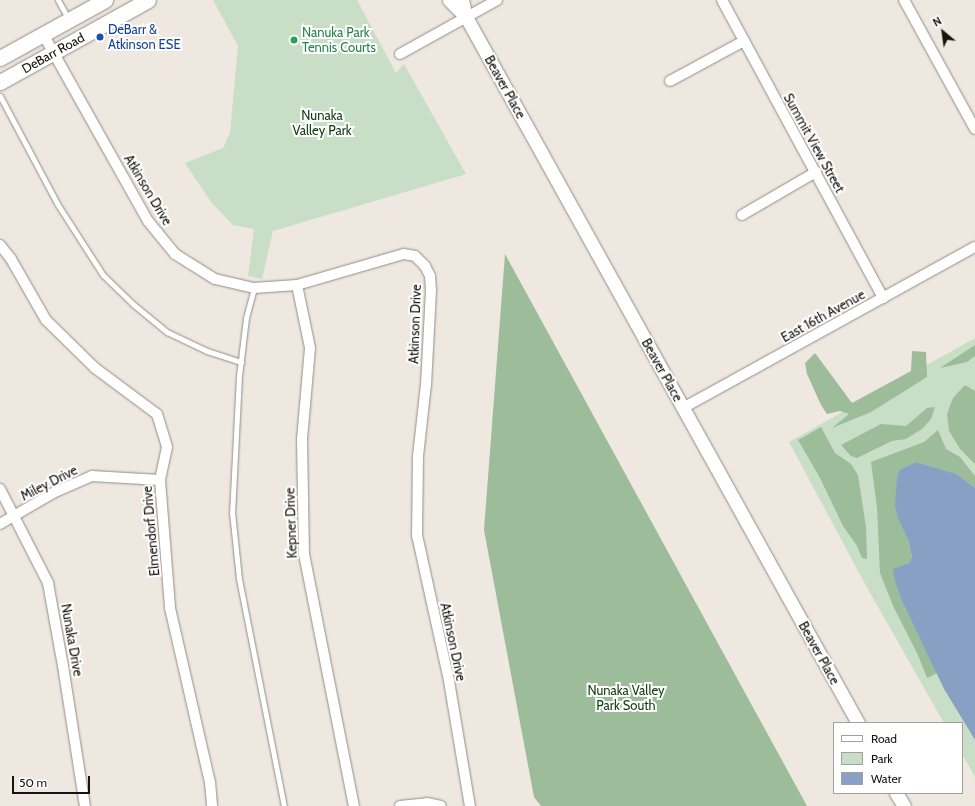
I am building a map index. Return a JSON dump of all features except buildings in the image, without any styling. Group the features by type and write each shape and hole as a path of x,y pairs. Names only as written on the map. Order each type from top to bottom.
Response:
{"main road":[{"name":"DeBarr Road","path":"0,58 105,0"},
{"name":"DeBarr Road","path":"0,82 148,0"}],"street":[{"name":"Beaver Place","path":"449,0 466,17"},
{"name":"Beaver Place","path":"462,0 466,17 857,722"},
{"path":"400,54 497,0"},
{"name":"Summit View Street","path":"722,0 883,298"},
{"path":"904,0 975,129"},
{"name":"Atkinson Drive","path":"43,34 148,220 175,254 215,279 254,288 297,285 404,254 415,256 425,266 430,276 431,290 426,384 418,456 417,535 449,681 470,806"},
{"path":"670,81 744,41"},
{"path":"742,215 816,172"},
{"name":"Elmendorf Drive","path":"0,245 11,259 46,320 95,368 157,414 167,447 160,480 170,608 210,782 212,806"},
{"name":"East 16th Avenue","path":"683,408 975,247"},
{"name":"Kepner Drive","path":"297,285 310,348 302,440 304,554 354,806"},
{"name":"Miley Drive","path":"0,524 53,493 92,476 160,480"},
{"name":"Nunaka Drive","path":"0,489 48,583 82,806"},
{"path":"897,794 904,806"},
{"path":"400,806 427,803 441,806"}],"lane":[{"path":"58,0 69,20"},
{"path":"0,96 58,205 103,275 134,305 167,332 207,351 241,362"},
{"path":"254,288 246,318 241,362 233,520 240,579 284,806"}],"green space":[{"name":"Nunaka Valley Park","path":"213,0 357,0 396,73 404,64 466,174 273,231 262,279 248,276 254,229 233,225 211,202 185,163 223,148 230,133 238,46"},
{"name":"Nunaka Valley Park South","path":"505,254 807,806 541,806 534,797 484,530"},
{"path":"975,338 975,488 957,474 931,661 944,689 975,740 975,777 963,756 963,722 943,722 865,584 789,442"},
{"path":"975,345 975,356 967,362 940,368"},
{"path":"912,351 926,352 927,377 871,412 832,428 849,414 840,411 827,414 821,405 807,374 805,363 815,353 852,403 911,371"},
{"path":"965,385 975,391 975,464 960,449 949,431 947,414 953,398"},
{"path":"935,407 931,419 922,429 906,439 892,441 857,458 851,456 841,445 881,424 906,426 927,408"},
{"path":"821,427 835,453 851,464 858,475 866,527 867,559 862,558 857,546 843,526 820,478 798,440"},
{"path":"938,430 946,449 960,457 975,476 975,488 957,474 916,462 899,470 897,478 898,519 909,542 912,558 909,563 894,569 902,601 937,673 927,678 918,655 894,608 880,573 877,508 871,462 924,442"}],"water":[{"path":"916,462 957,474 975,488 975,740 944,689 902,601 895,581 893,569 909,563 912,558 909,542 898,519 895,505 897,478 899,470"}],"place":[{"name":"DeBarr & Atkinson ESE","path":"100,37"},
{"name":"Nanuka Park Tennis Courts","path":"294,40"}]}
